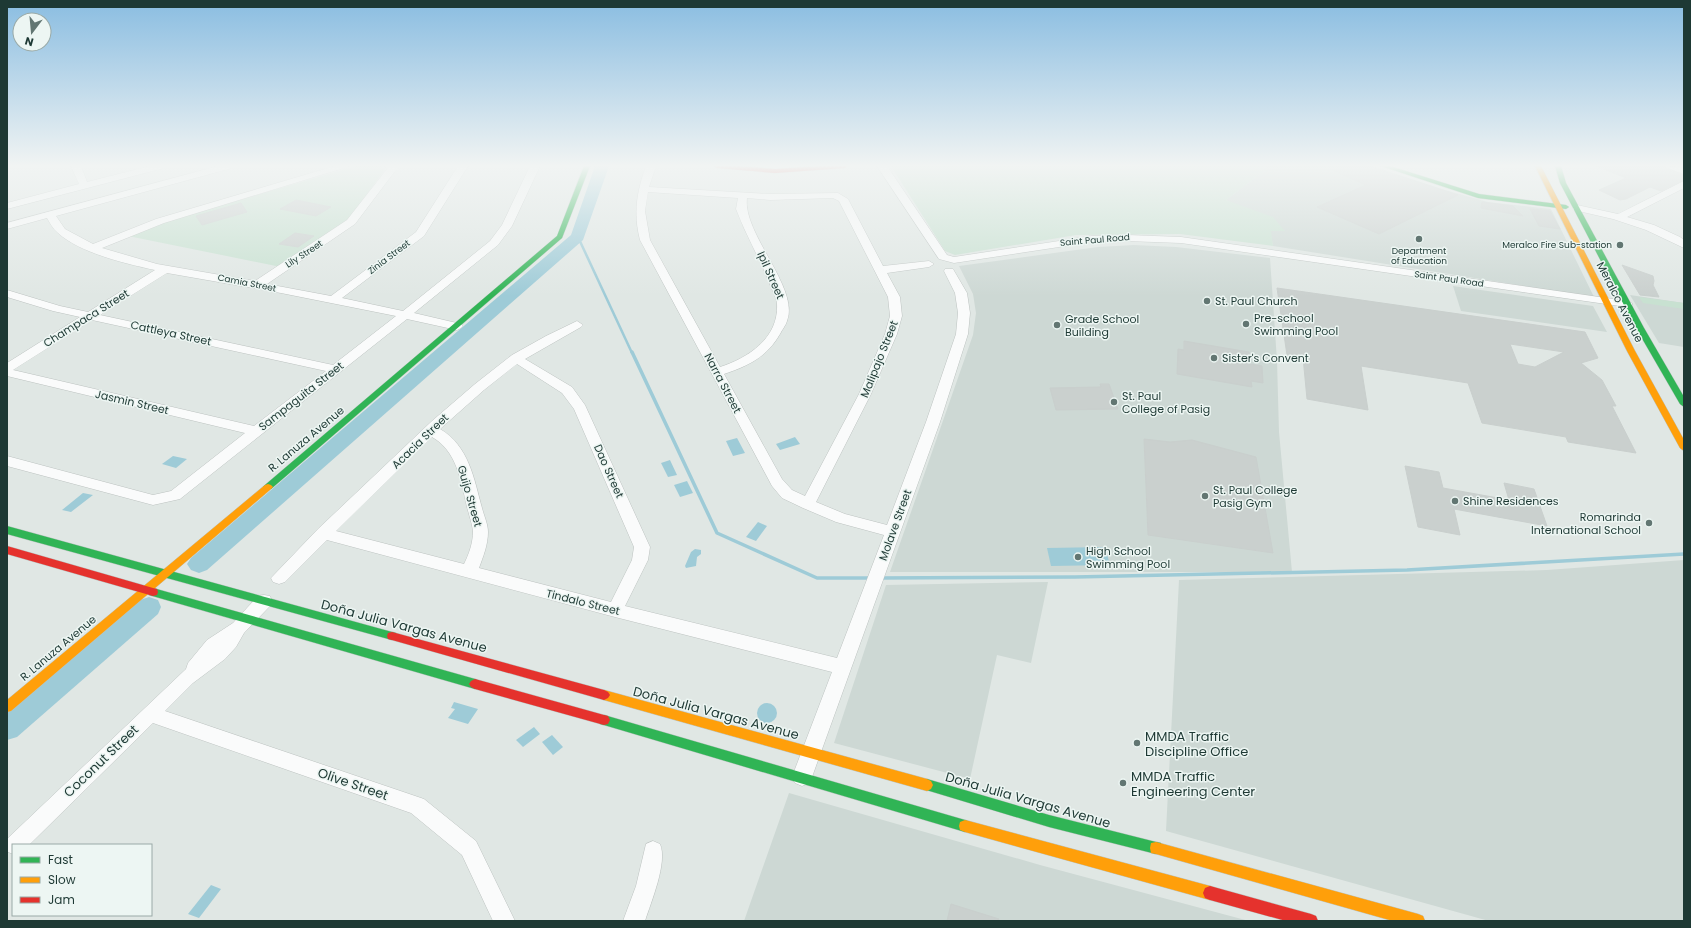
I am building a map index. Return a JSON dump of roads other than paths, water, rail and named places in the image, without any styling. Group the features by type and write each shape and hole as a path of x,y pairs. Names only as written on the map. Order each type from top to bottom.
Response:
{"main road":[{"name":"R. Lanuza Avenue","path":"7,707 166,574 560,237 571,209"},
{"name":"Meralco Avenue","path":"1559,209 1684,448"},
{"name":"Meralco Avenue","path":"1579,209 1627,304 1684,404"},
{"path":"1576,244 1598,247"},
{"name":"Doña Julia Vargas Avenue","path":"7,530 811,753 1049,821 1145,845 1418,921"},
{"path":"7,550 148,589 242,623 802,777 943,820 1311,921"}],"street":[{"path":"7,226 68,209"},
{"path":"93,248 160,220 197,209"},
{"name":"Lily Street","path":"257,285 351,222 361,209"},
{"name":"Zinia Street","path":"332,300 420,234 436,209"},
{"name":"Sampaguita Street","path":"10,464 153,500 175,495 494,243 503,233 515,209"},
{"name":"Narra Street","path":"640,209 640,225 645,240 777,482 787,494 808,504 842,518 892,532"},
{"name":"Ipil Street","path":"718,372 744,363 760,352 770,341 782,320 783,303 773,276 741,209"},
{"name":"Malipajo Street","path":"808,504 865,394 891,334 896,316 894,297 849,209"},
{"name":"Molave Street","path":"802,777 933,422 962,334 964,313 961,293 948,265 911,209"},
{"path":"1584,209 1620,217 1669,236 1684,245"},
{"path":"1620,217 1635,209"},
{"name":"Camia Street","path":"50,214 62,232 93,248 117,257 165,269 406,314 457,326"},
{"name":"Saint Paul Road","path":"948,265 954,260 1038,248 1128,242 1183,246 1264,256 1270,254 1627,304"},
{"path":"881,270 929,264"},
{"name":"Champaca Street","path":"7,368 165,269"},
{"name":"Cattleya Street","path":"7,294 57,309 336,369"},
{"name":"Acacia Street","path":"279,578 463,400 516,358 551,336 577,325"},
{"name":"Dao Street","path":"516,358 567,390 580,408 642,547 640,560 615,610"},
{"name":"Jasmin Street","path":"7,372 256,431"},
{"name":"Guijo Street","path":"431,430 443,436 458,454 466,475 480,532 478,550 469,572"},
{"name":"Tindalo Street","path":"324,533 615,610 843,667"},
{"name":"Coconut Street","path":"16,844 148,714 187,678 207,650 218,639 242,623 264,601"},
{"name":"Olive Street","path":"148,714 417,806 468,848 504,921"},
{"path":"634,921 646,886 653,851"}],"water":[{"path":"795,437 800,444 780,450 776,444"},
{"path":"737,438 745,453 733,456 726,441"},
{"path":"173,456 187,459 176,468 162,464"},
{"path":"670,460 677,475 668,477 661,463"},
{"path":"687,481 693,493 680,497 674,485"},
{"path":"83,493 93,495 71,512 62,510"},
{"path":"758,522 767,526 756,541 746,537"},
{"name":"High School Swimming Pool","path":"1105,547 1110,565 1051,566 1047,548"},
{"path":"695,549 701,550 701,554 697,557 696,566 686,568 685,566 691,552"},
{"path":"454,702 478,709 468,724 448,718 455,709 451,708"},
{"path":"767,703 774,706 777,713 774,720 767,723 760,720 757,713 760,706"},
{"path":"534,727 540,734 523,747 516,740"},
{"path":"552,735 563,747 553,755 542,742"},
{"path":"211,885 221,889 199,918 188,914"}],"waterway":[{"path":"199,564 578,237 587,209"},
{"path":"578,237 632,353"},
{"path":"632,352 717,533 817,578 871,578"},
{"path":"880,578 1075,577 1407,570 1684,554"},
{"path":"7,728 149,607"}],"place":[{"name":"Department of Education","path":"1419,239"},
{"name":"Meralco Fire Sub-station","path":"1620,245"},
{"name":"St. Paul Church","path":"1207,301"},
{"name":"Pre-school Swimming Pool","path":"1246,324"},
{"name":"Grade School Building","path":"1057,325"},
{"name":"Sister's Convent","path":"1214,358"},
{"name":"St. Paul College of Pasig","path":"1114,402"},
{"name":"St. Paul College Pasig Gym","path":"1205,496"},
{"name":"Shine Residences","path":"1455,501"},
{"name":"Romarinda International School","path":"1649,523"},
{"name":"High School Swimming Pool","path":"1078,557"},
{"name":"MMDA Traffic Discipline Office","path":"1137,743"},
{"name":"MMDA Traffic Engineering Center","path":"1123,783"}]}
